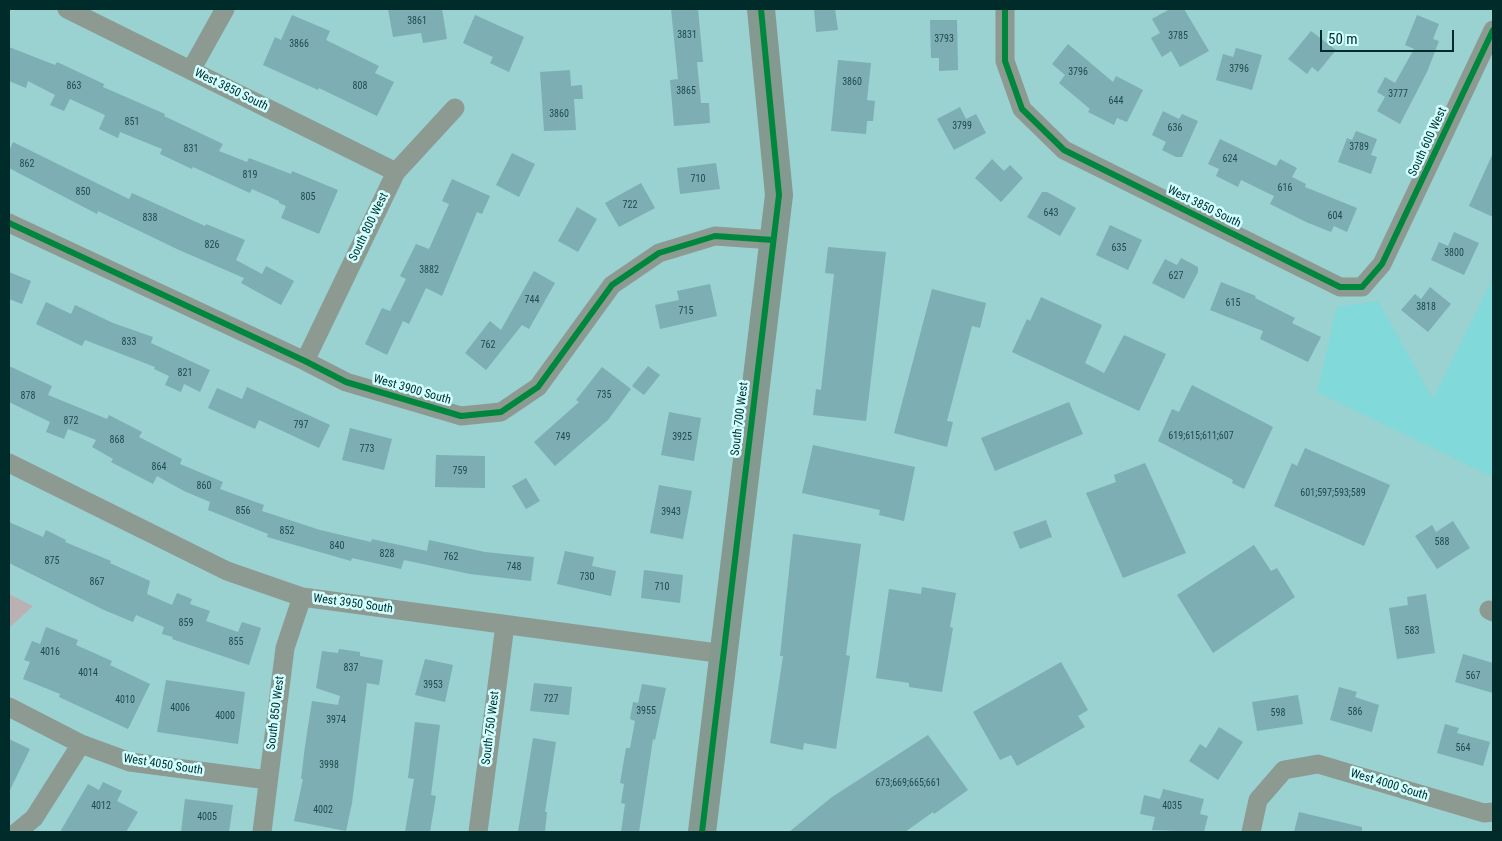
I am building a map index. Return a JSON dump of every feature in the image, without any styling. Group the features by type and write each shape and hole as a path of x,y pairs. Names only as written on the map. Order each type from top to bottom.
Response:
{"street":[{"name":"West 3850 South","path":"67,9 396,172"},
{"path":"191,70 225,9"},
{"name":"South 700 West","path":"702,832 779,195 762,9"},
{"name":"West 3850 South","path":"1005,9 1005,61 1022,109 1064,150 1340,287 1362,287 1382,264"},
{"name":"South 600 West","path":"1382,264 1493,30"},
{"name":"South 800 West","path":"305,361 396,172 455,108"},
{"name":"West 3900 South","path":"9,223 346,382 461,416 501,412 538,387 612,285 659,254 715,236 773,240"},
{"name":"West 3950 South","path":"9,463 227,571 302,597 724,654"},
{"name":"South 850 West","path":"262,832 285,648 302,597"},
{"name":"South 750 West","path":"478,832 505,625"},
{"name":"West 4050 South","path":"9,707 81,744 130,762 268,780"},
{"path":"17,832 34,818 81,744"},
{"name":"West 4000 South","path":"1251,832 1258,800 1284,770 1318,764 1484,813 1493,812"}],"shaded area":[{"path":"1493,279 1493,477 1317,392 1337,307 1378,301 1433,399"},
{"path":"9,594 33,606 9,628"}],"building":[{"path":"388,9 442,9 447,39 423,43 421,33 393,37"},
{"path":"671,9 698,9 703,62 697,62 701,103 709,103 710,123 674,126 670,80 678,79"},
{"path":"814,9 835,9 838,30 816,32"},
{"path":"1170,9 1184,9 1209,51 1180,67 1171,51 1162,57 1151,38 1160,33 1152,19"},
{"path":"292,15 330,31 326,40 379,66 375,73 394,82 377,116 319,88 318,90 263,65 275,37 281,40"},
{"path":"475,15 524,37 509,72 490,63 493,57 463,43"},
{"path":"1417,15 1439,24 1433,39 1439,41 1427,72 1400,124 1377,111 1385,97 1377,92 1385,77 1395,83 1414,49 1405,45"},
{"path":"930,20 957,20 958,70 939,71 939,58 931,58"},
{"path":"1311,31 1336,50 1318,72 1312,67 1307,74 1288,59"},
{"path":"1068,44 1113,82 1116,76 1143,90 1127,122 1117,118 1114,125 1088,112 1090,109 1059,83 1065,75 1052,64"},
{"path":"9,47 55,65 57,62 104,84 103,87 165,114 164,116 223,144 219,151 247,162 249,158 291,174 292,171 338,190 319,234 281,218 286,206 279,203 279,201 252,189 250,193 193,167 192,169 160,154 162,149 120,132 118,138 99,129 105,115 70,99 64,111 50,105 55,95 28,81 26,88 9,81"},
{"path":"1236,48 1262,55 1252,90 1216,80 1223,54 1233,57"},
{"path":"838,60 871,63 867,100 875,101 873,121 867,121 866,134 831,131"},
{"path":"570,70 571,86 582,85 583,99 574,99 576,130 544,131 540,72"},
{"path":"960,107 966,119 976,114 986,133 954,150 937,119"},
{"path":"1163,111 1179,119 1182,114 1198,121 1182,157 1176,157 1162,150 1166,142 1152,135"},
{"path":"1356,131 1377,139 1371,155 1377,157 1371,174 1338,162 1347,138 1352,140"},
{"path":"1220,139 1276,166 1280,159 1297,168 1292,177 1306,184 1305,187 1357,208 1347,232 1334,226 1331,232 1306,222 1270,204 1274,196 1241,180 1238,187 1216,176 1219,169 1208,164"},
{"path":"13,142 129,199 132,193 205,226 206,224 245,240 236,260 262,274 266,266 294,281 281,305 241,283 244,278 179,250 98,211 97,214 9,168 9,151"},
{"path":"512,153 535,164 519,197 496,185"},
{"path":"1493,153 1493,217 1469,206"},
{"path":"992,159 1004,171 1010,165 1023,178 1001,202 975,178"},
{"path":"716,163 720,189 680,194 677,168"},
{"path":"452,179 490,196 482,214 477,212 442,296 426,288 409,324 403,321 387,355 365,344 382,308 390,311 406,279 400,276 416,244 429,249 449,204 442,201"},
{"path":"641,183 655,208 619,227 605,203"},
{"path":"1042,192 1047,192 1076,208 1060,236 1027,217"},
{"path":"577,207 597,219 578,252 558,241"},
{"path":"1110,225 1142,240 1128,270 1096,255"},
{"path":"1454,232 1479,243 1464,275 1431,260 1439,242 1448,246"},
{"path":"828,247 886,252 866,421 813,415 816,389 821,390 834,274 825,273"},
{"path":"1181,258 1198,267 1198,272 1184,299 1152,283 1165,259 1177,265"},
{"path":"534,271 555,283 529,329 522,325 486,370 465,353 490,321 501,330"},
{"path":"9,272 31,281 22,304 9,299"},
{"path":"1221,282 1256,296 1255,298 1295,318 1292,323 1321,337 1308,362 1260,339 1263,331 1210,310"},
{"path":"710,284 717,316 660,329 655,305 679,300 677,291"},
{"path":"1430,287 1451,304 1428,332 1401,310 1415,294 1421,299"},
{"path":"932,289 986,303 980,328 972,326 947,421 953,422 947,447 894,433"},
{"path":"1041,297 1102,325 1085,363 1104,373 1124,335 1166,354 1139,411 1012,352 1027,319 1030,321"},
{"path":"46,302 71,314 75,305 113,323 153,337 151,343 210,370 200,392 184,384 181,392 165,385 169,376 154,369 155,367 85,340 82,346 36,324"},
{"path":"9,366 52,386 48,395 107,419 109,415 142,432 139,437 182,459 180,464 223,482 220,489 264,505 262,511 320,530 371,542 372,539 427,551 429,540 485,552 534,557 531,581 470,574 404,560 401,569 352,558 351,561 267,537 268,534 208,510 210,502 184,491 157,476 153,484 111,462 113,459 92,447 96,440 68,429 64,439 46,432 50,422 9,402"},
{"path":"648,366 660,375 644,395 632,386"},
{"path":"602,367 631,389 608,420 555,466 534,442 579,402 576,400"},
{"path":"1192,385 1273,427 1244,489 1232,483 1233,480 1158,441 1172,409 1179,412"},
{"path":"247,387 330,425 319,448 259,420 255,429 208,408 217,388 242,399"},
{"path":"1069,402 1083,434 995,471 981,438"},
{"path":"669,412 701,418 694,461 661,455"},
{"path":"350,428 392,439 384,470 342,460"},
{"path":"813,445 915,467 904,521 879,515 880,510 802,493"},
{"path":"1305,448 1390,485 1364,546 1274,506 1292,463 1297,466"},
{"path":"436,455 485,456 485,488 435,487"},
{"path":"1145,463 1186,553 1123,578 1086,493 1116,482 1114,475"},
{"path":"526,478 540,501 526,509 512,486"},
{"path":"659,485 692,491 683,539 650,533"},
{"path":"1046,520 1052,537 1020,549 1013,532"},
{"path":"1453,521 1470,548 1437,569 1415,536 1432,525 1436,532"},
{"path":"9,522 43,537 46,530 66,540 65,542 111,561 110,563 150,581 147,594 172,605 177,593 192,599 190,604 210,611 206,621 238,632 242,622 261,628 249,665 172,639 173,637 162,634 164,627 136,615 133,622 104,610 9,563"},
{"path":"793,534 861,544 846,655 850,656 836,749 804,743 803,750 770,743 783,656 780,656"},
{"path":"1254,545 1271,571 1277,568 1295,597 1213,653 1177,595"},
{"path":"565,551 594,557 592,566 616,571 611,596 557,584"},
{"path":"644,570 683,575 680,603 641,598"},
{"path":"922,587 956,593 950,627 953,628 942,692 909,687 909,683 876,678 889,589 921,594"},
{"path":"1426,594 1435,653 1397,659 1389,608 1408,605 1407,597"},
{"path":"46,627 78,640 76,645 112,661 110,665 150,684 128,729 59,697 60,694 23,679 30,662 24,660 32,641 40,644"},
{"path":"339,649 360,652 360,656 383,660 379,685 367,683 352,803 346,831 294,821 303,779 301,779 312,701 338,705 340,696 316,688 322,651 338,653"},
{"path":"1463,654 1493,663 1493,693 1455,682"},
{"path":"425,659 453,665 445,702 415,695"},
{"path":"1061,662 1088,710 1078,716 1085,727 1017,766 1011,755 1000,760 973,712"},
{"path":"166,680 245,692 238,744 157,732"},
{"path":"534,683 572,687 569,715 530,711"},
{"path":"642,684 666,688 655,740 653,739 639,832 621,832 625,804 621,803 624,784 620,783 626,748 630,748 635,721 630,719 633,702 638,703"},
{"path":"1339,687 1357,692 1355,697 1379,705 1372,732 1330,720"},
{"path":"1298,695 1303,724 1257,731 1252,702"},
{"path":"415,722 440,725 431,795 436,796 430,832 405,832 414,779 408,778"},
{"path":"1445,724 1459,728 1457,733 1490,742 1483,766 1437,753"},
{"path":"1219,727 1243,742 1218,780 1189,761 1200,744 1206,748"},
{"path":"928,735 968,790 934,814 933,812 905,832 789,832 832,797"},
{"path":"533,738 556,742 545,812 547,812 545,832 518,832"},
{"path":"9,739 30,749 9,792"},
{"path":"103,782 122,791 117,801 138,812 126,832 60,832 88,784 99,790"},
{"path":"1163,789 1204,799 1200,814 1208,816 1204,832 1152,830 1155,817 1140,814 1144,795 1160,799"},
{"path":"185,799 233,805 229,832 181,832"},
{"path":"1299,812 1362,827 1362,832 1294,832"}],"cycle path":[{"path":"702,832 779,195 761,9"},
{"path":"1005,9 1005,61 1022,109 1064,150 1340,287 1362,287 1382,264 1493,30"},
{"path":"9,223 346,382 461,416 501,412 538,387 612,285 659,253 715,236 773,240"}]}
